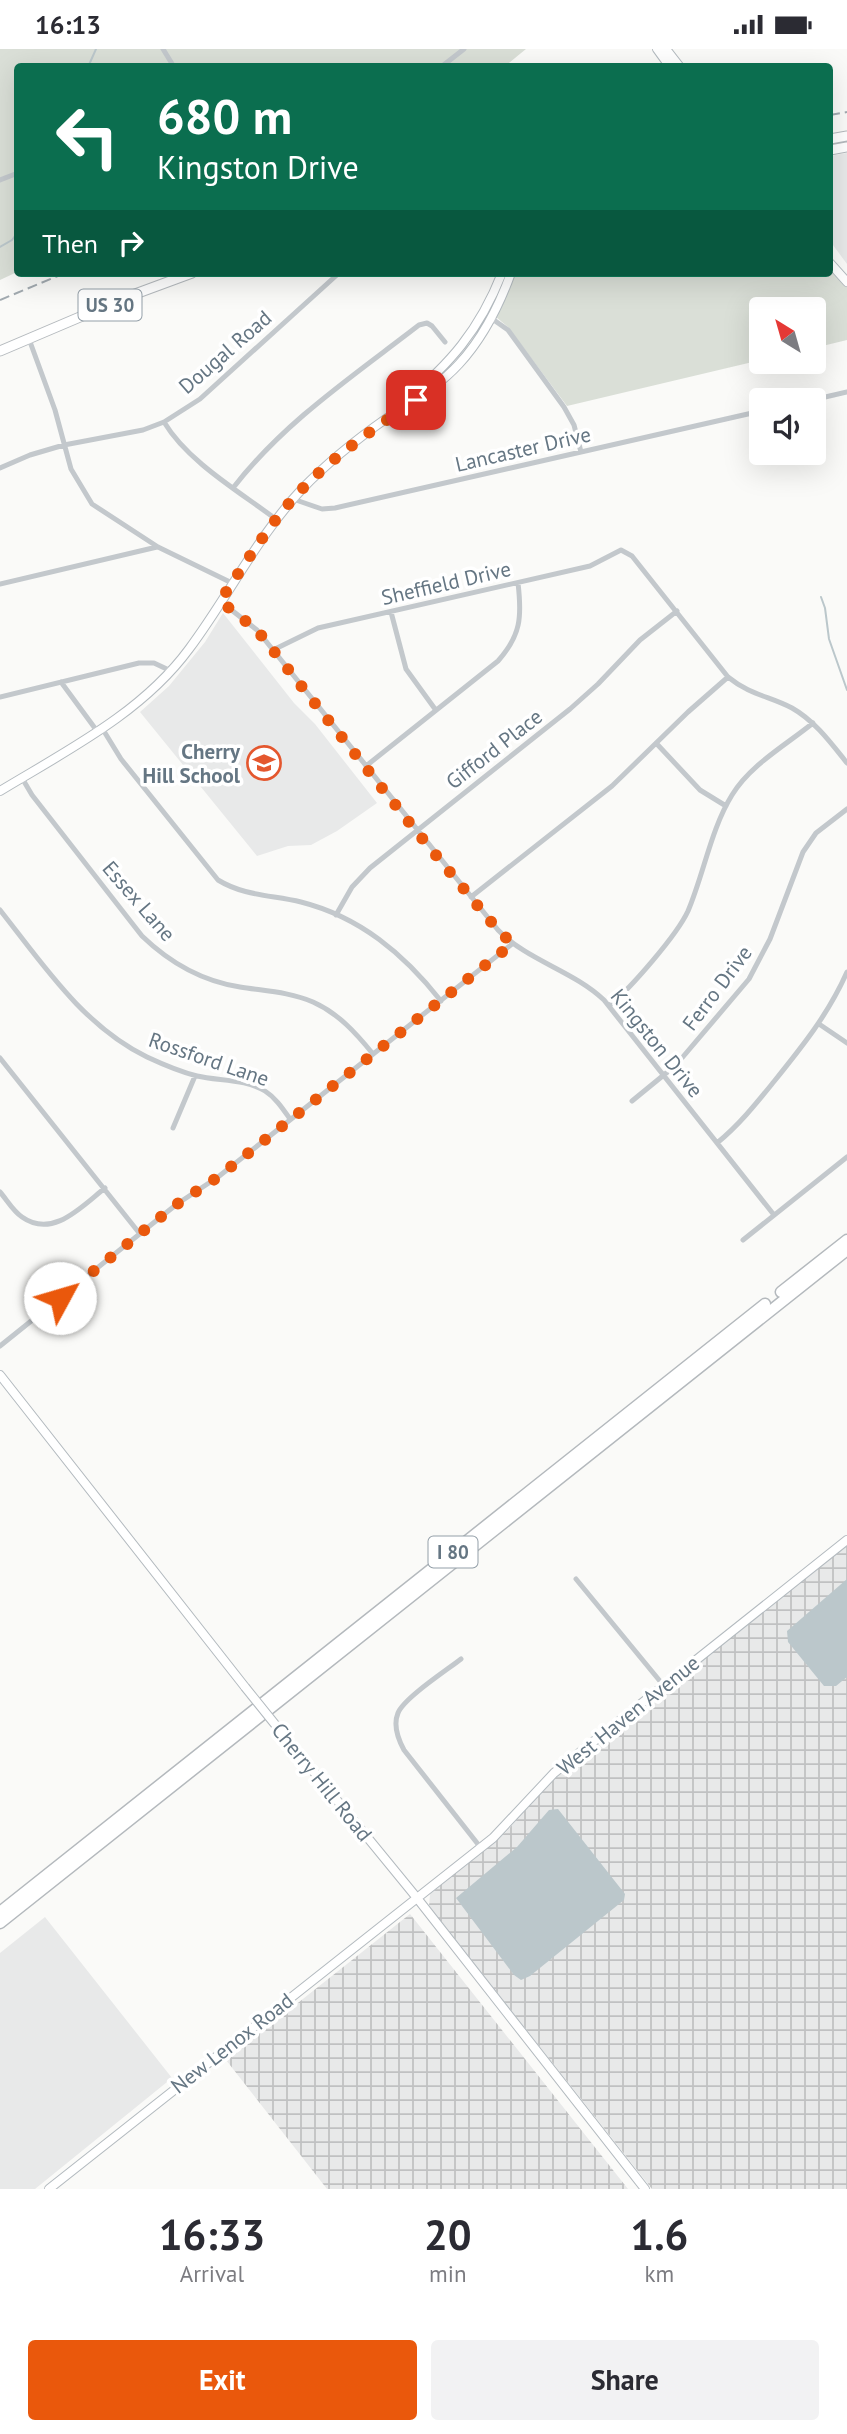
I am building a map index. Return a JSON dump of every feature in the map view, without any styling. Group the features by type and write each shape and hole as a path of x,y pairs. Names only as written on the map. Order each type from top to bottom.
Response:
{"highway":[{"name":"I 80","path":"0,1912 847,1240"},
{"name":"I 80","path":"0,1923 847,1250"}],"main road":[{"name":"US 30","path":"0,351 181,277"}],"street":[{"path":"446,63 464,49"},
{"path":"666,49 677,63"},
{"path":"833,266 847,282"},
{"name":"Dougal Road","path":"0,468 30,454 143,430 164,422 199,400 218,384 335,277"},
{"path":"488,316 501,277"},
{"path":"0,791 99,730 138,701 171,671 189,650 232,583 293,499 327,466 444,368 488,316 509,277"},
{"path":"488,316 508,330 564,407 574,425 581,452"},
{"path":"233,488 284,431 419,325 427,323 432,326 445,342"},
{"path":"29,339 55,410 71,469 92,504 158,547 232,583"},
{"path":"826,397 847,392"},
{"name":"Lancaster Drive","path":"293,499 322,509 335,508 749,414"},
{"path":"164,422 182,446 277,520"},
{"path":"0,584 158,547"},
{"name":"Sheffield Drive","path":"273,650 318,628 590,566 615,552 626,551 677,611"},
{"path":"366,766 498,661 509,648 520,623 518,583"},
{"name":"Kingston Drive","path":"220,601 257,630 416,831 512,944 542,963 582,982 609,1006 774,1215"},
{"path":"677,611 728,677 746,691 782,703 813,723 847,763"},
{"name":"Gifford Place","path":"336,915 356,881 570,709 640,640 677,611"},
{"path":"391,612 406,670 435,709"},
{"path":"0,697 139,663 155,663 171,671"},
{"path":"471,897 612,786 728,677"},
{"path":"61,682 218,880 233,889 305,903 368,931 398,952 441,1000"},
{"path":"609,1006 622,995 682,921 726,806 747,777 813,723"},
{"path":"656,743 706,795 726,806"},
{"name":"Essex Lane","path":"22,778 32,795 142,936 159,952 176,965 215,982 294,995 315,1003 333,1013 352,1029 373,1054"},
{"name":"Ferro Drive","path":"632,1101 676,1065 753,972 770,939 803,852 816,833 847,809"},
{"name":"Rossford Lane","path":"0,909 63,989 101,1027 146,1057 195,1076 245,1084 264,1091 290,1119"},
{"path":"0,1346 512,944"},
{"path":"717,1143 749,1112 819,1024 847,972"},
{"path":"819,1024 847,1043"},
{"path":"0,1058 141,1234"},
{"path":"173,1128 195,1076"},
{"path":"743,1240 847,1157"},
{"path":"0,1192 23,1218 45,1225 58,1223 68,1217 105,1188"},
{"name":"Cherry Hill Road","path":"0,1375 645,2189"},
{"name":"West Haven Avenue","path":"417,1898 507,1825 554,1773 847,1540"},
{"path":"576,1579 664,1686"},
{"path":"461,1659 404,1703 397,1713 396,1725 398,1739 404,1750 481,1848"},
{"name":"New Lenox Road","path":"49,2189 417,1898"}],"shaded area":[{"path":"0,49 526,49 509,63 14,63 14,273 0,280"},
{"path":"847,153 847,264 833,245 833,155"},
{"path":"833,269 847,286 847,340 826,345 826,297 749,297 749,363 567,406 508,327 496,317 510,277 833,277"},
{"name":"Cherry Hill School","path":"223,613 377,803 337,831 311,845 288,846 257,856 140,712 169,686 205,642"},
{"path":"847,1546 847,2189 652,2189 429,1906 430,1894 506,1832 569,1765"},
{"path":"847,1579 847,1677 836,1686 824,1686 788,1642 787,1631"},
{"path":"558,1809 625,1894 624,1900 530,1976 521,1980 514,1975 456,1898 517,1847 549,1810"},
{"path":"410,1914 628,2189 327,2189 226,2060"},
{"path":"45,1917 172,2078 35,2189 0,2189 0,1953"}],"waterway":[{"path":"90,63 96,49"},
{"path":"0,247 14,237"},
{"path":"821,597 829,639 847,690"}],"railway":[{"path":"833,114 847,112"},
{"path":"0,300 55,277"}],"place":[{"name":"Cherry Hill School","path":"264,763"}],"route":[{"path":"60,1298 177,1204 218,1177 512,944 416,831 257,630 220,601 253,551 302,489 340,454 388,417 416,400"}]}
